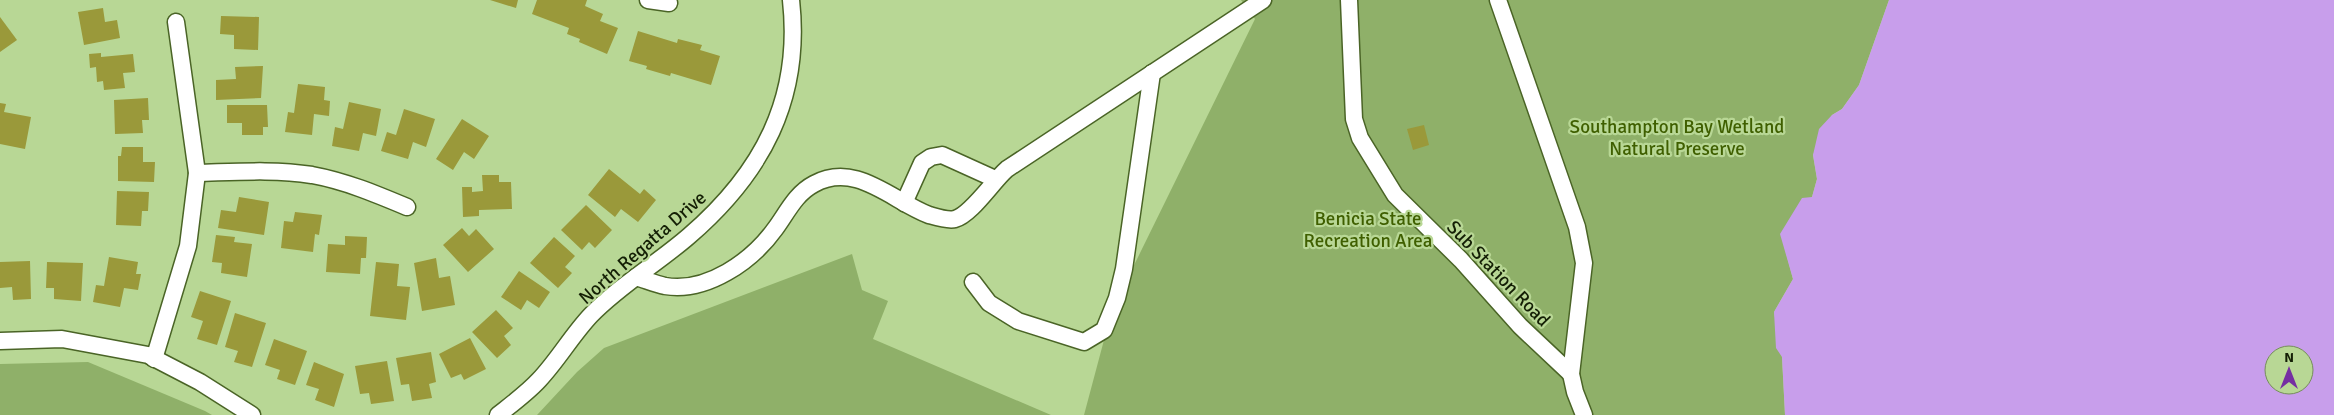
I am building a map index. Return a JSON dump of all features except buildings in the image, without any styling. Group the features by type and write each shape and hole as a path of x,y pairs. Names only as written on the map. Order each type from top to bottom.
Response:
{"street":[{"path":"648,0 669,3"},
{"name":"North Regatta Drive","path":"498,415 538,381 592,314 689,236 724,203 754,166 776,123 790,78 795,32 791,0"},
{"path":"636,277 666,286 689,285 718,278 756,251 774,231 796,197 815,183 839,177 864,180 904,203 938,218 956,219 976,204 995,179 1264,0"},
{"name":"Sub Station Road","path":"1350,0 1354,119 1360,138 1395,195 1461,260 1520,326 1571,374"},
{"path":"1498,0 1574,218 1584,263 1571,374 1575,392 1584,415"},
{"path":"154,359 188,246 197,173 176,22"},
{"path":"972,282 990,303 1018,321 1084,342 1104,330 1117,298 1124,269 1152,73"},
{"path":"904,203 922,162 931,157 942,155 995,179"},
{"path":"197,173 267,171 312,175 363,188 407,206"},
{"path":"0,341 62,339 107,346 148,356 200,382 252,415"}],"green space":[{"path":"1241,0 1889,0 1859,85 1842,109 1832,115 1813,155 1817,179 1812,197 1781,234 1793,279 1774,312 1782,357 1785,415 1084,415 1112,310 1255,19"},
{"path":"852,254 862,290 888,301 873,339 1051,415 537,415 577,372 604,348"},
{"path":"88,362 212,415 0,415 0,364"}],"shaded area":[{"path":"1889,0 2334,0 2334,415 1785,415 1782,357 1776,348 1774,312 1793,279 1780,234 1802,198 1812,197 1817,179 1813,155 1819,129 1832,115 1842,109 1859,85"}],"park label":[{"name":"Southampton Bay Wetland Natural Preserve","path":"1677,137"},
{"name":"Benicia State Recreation Area","path":"1368,229"}]}
